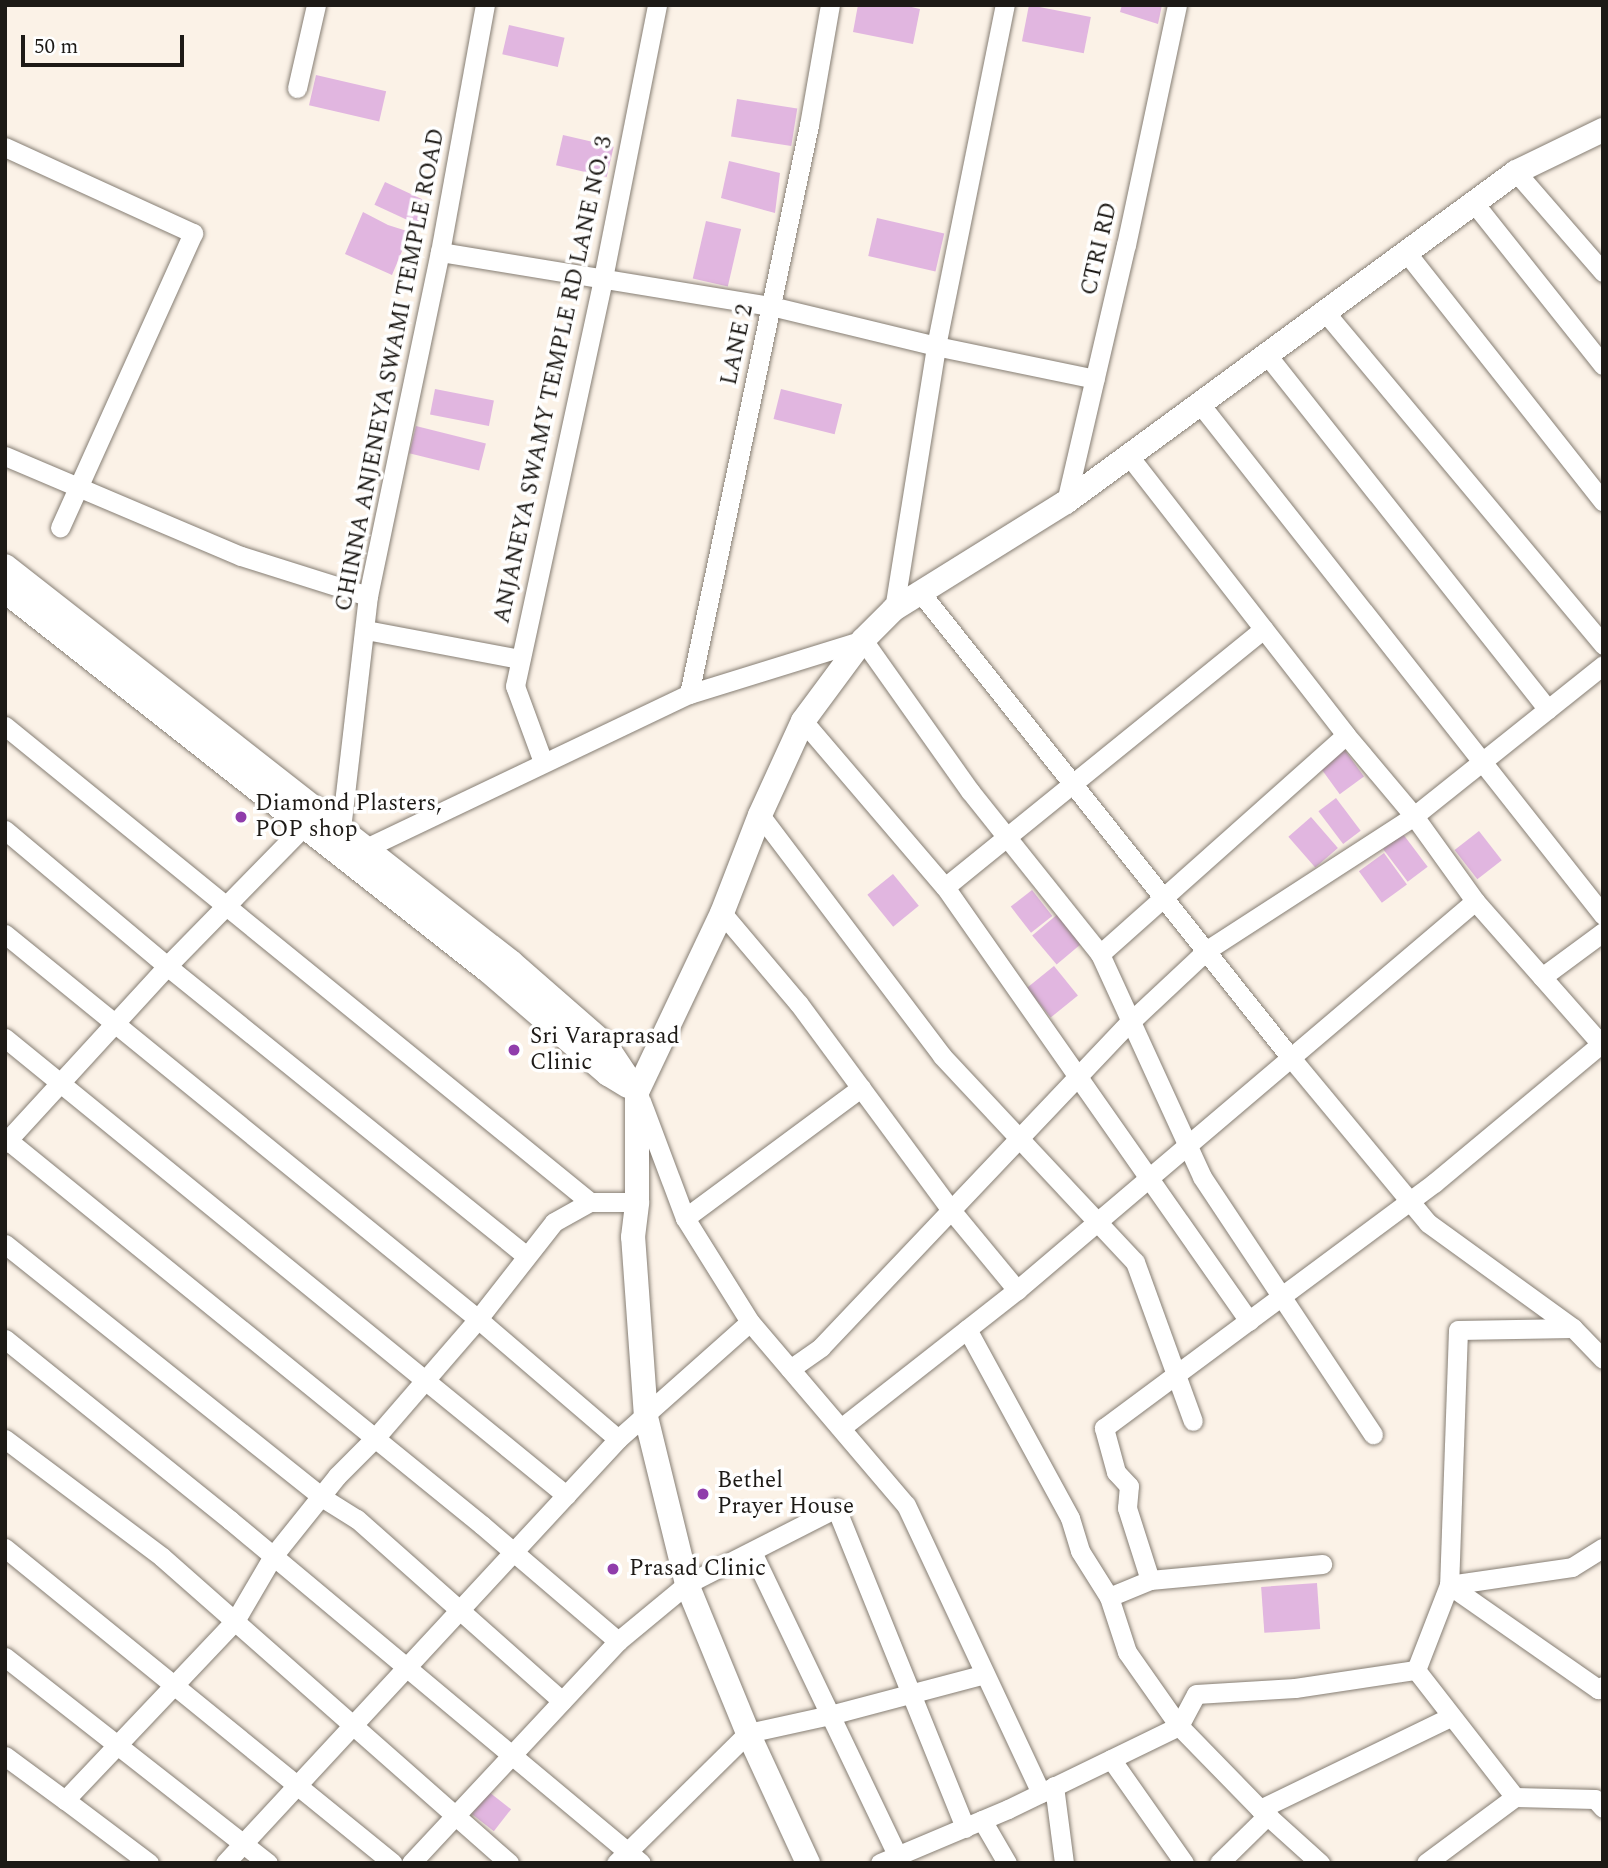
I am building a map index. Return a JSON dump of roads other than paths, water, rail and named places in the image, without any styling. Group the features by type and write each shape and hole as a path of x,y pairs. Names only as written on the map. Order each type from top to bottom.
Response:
{"street":[{"path":"297,88 316,5"},
{"name":"CHINNA ANJENEYA SWAMI TEMPLE ROAD","path":"341,829 368,596 440,252 485,5"},
{"name":"ANJANEYA SWAMY TEMPLE RD LANE NO. 3","path":"542,762 515,685 603,278 657,5"},
{"name":"LANE 2","path":"689,694 771,306 830,5"},
{"path":"894,609 936,346 1005,5"},
{"name":"CTRI RD","path":"1066,502 1177,5"},
{"path":"808,1863 748,1733 687,1584 646,1417 633,1237 638,1202 637,1092 722,913 760,815 803,722 863,640 894,609 1066,502 1516,172 1603,130"},
{"path":"5,147 193,233 60,527"},
{"path":"1516,172 1603,272"},
{"path":"1474,203 1603,365"},
{"path":"440,252 771,306 936,346 1095,379"},
{"path":"1406,252 1603,501"},
{"path":"1325,312 1603,645"},
{"path":"1267,355 1548,709"},
{"path":"1200,404 1603,915"},
{"path":"5,456 241,556 368,596"},
{"path":"1129,456 1346,735 1414,816 1475,901 1602,1045 1409,1201 1104,1428 1116,1472 1129,1486 1126,1508 1150,1580"},
{"path":"5,566 366,848 565,1008 604,1044 637,1092 685,1218 750,1322 906,1504 985,1674 1048,1789 1064,1863"},
{"path":"5,591 487,970 608,1074 637,1092"},
{"path":"920,592 1074,782 1291,1058 1428,1223 1573,1328 1603,1359"},
{"path":"945,887 1264,629"},
{"path":"366,630 520,659"},
{"path":"366,848 689,694 863,640"},
{"path":"863,640 1007,837 1100,954 1129,1023 1202,1177 1373,1434"},
{"path":"790,1368 821,1347 1129,1023 1207,950 1414,816 1603,665"},
{"path":"803,722 945,887 1249,1321"},
{"path":"5,726 225,908 590,1202"},
{"path":"1100,954 1346,735"},
{"path":"760,815 942,1056 1135,1262 1193,1421"},
{"path":"305,825 167,966 6,1140 375,1438 618,1641"},
{"path":"5,830 167,966 526,1256"},
{"path":"841,1429 1017,1290 1475,901"},
{"path":"722,913 799,1004 951,1210 1017,1290"},
{"path":"1542,977 1603,932"},
{"path":"5,933 478,1319 618,1439"},
{"path":"5,1038 426,1378 566,1495"},
{"path":"685,1218 861,1088"},
{"path":"65,1800 235,1621 275,1557 323,1498 337,1476 375,1438 478,1319 554,1222 590,1202 638,1202"},
{"path":"5,1244 323,1498 357,1519 562,1701"},
{"path":"225,1863 618,1439 646,1417 750,1322"},
{"path":"1416,1670 1448,1586 1458,1330 1573,1328"},
{"path":"967,1329 1070,1518 1080,1551 1109,1597 1127,1652 1179,1726 1264,1812 1320,1863"},
{"path":"5,1339 407,1667 512,1755 629,1859 748,1733 830,1715 985,1674"},
{"path":"5,1439 162,1556 509,1863"},
{"path":"411,1863 618,1641 687,1584 836,1508 911,1694 973,1824 1007,1863"},
{"path":"5,1548 393,1863"},
{"path":"1448,1586 1572,1567 1603,1548"},
{"path":"752,1552 902,1858 1179,1726 1196,1694 1294,1688 1416,1670"},
{"path":"1109,1597 1150,1580 1322,1564"},
{"path":"1448,1586 1598,1689 1603,1686"},
{"path":"5,1657 268,1863"},
{"path":"1416,1670 1515,1797"},
{"path":"1219,1863 1264,1812 1450,1717"},
{"path":"5,1756 149,1863"},
{"path":"1111,1759 1184,1863"},
{"path":"1426,1863 1515,1797 1595,1799 1603,1808"}],"place":[{"name":"Diamond Plasters, POP shop","path":"241,817"},
{"name":"Sri Varaprasad Clinic","path":"514,1050"},
{"name":"Bethel Prayer House","path":"703,1494"},
{"name":"Prasad Clinic","path":"613,1569"}]}
